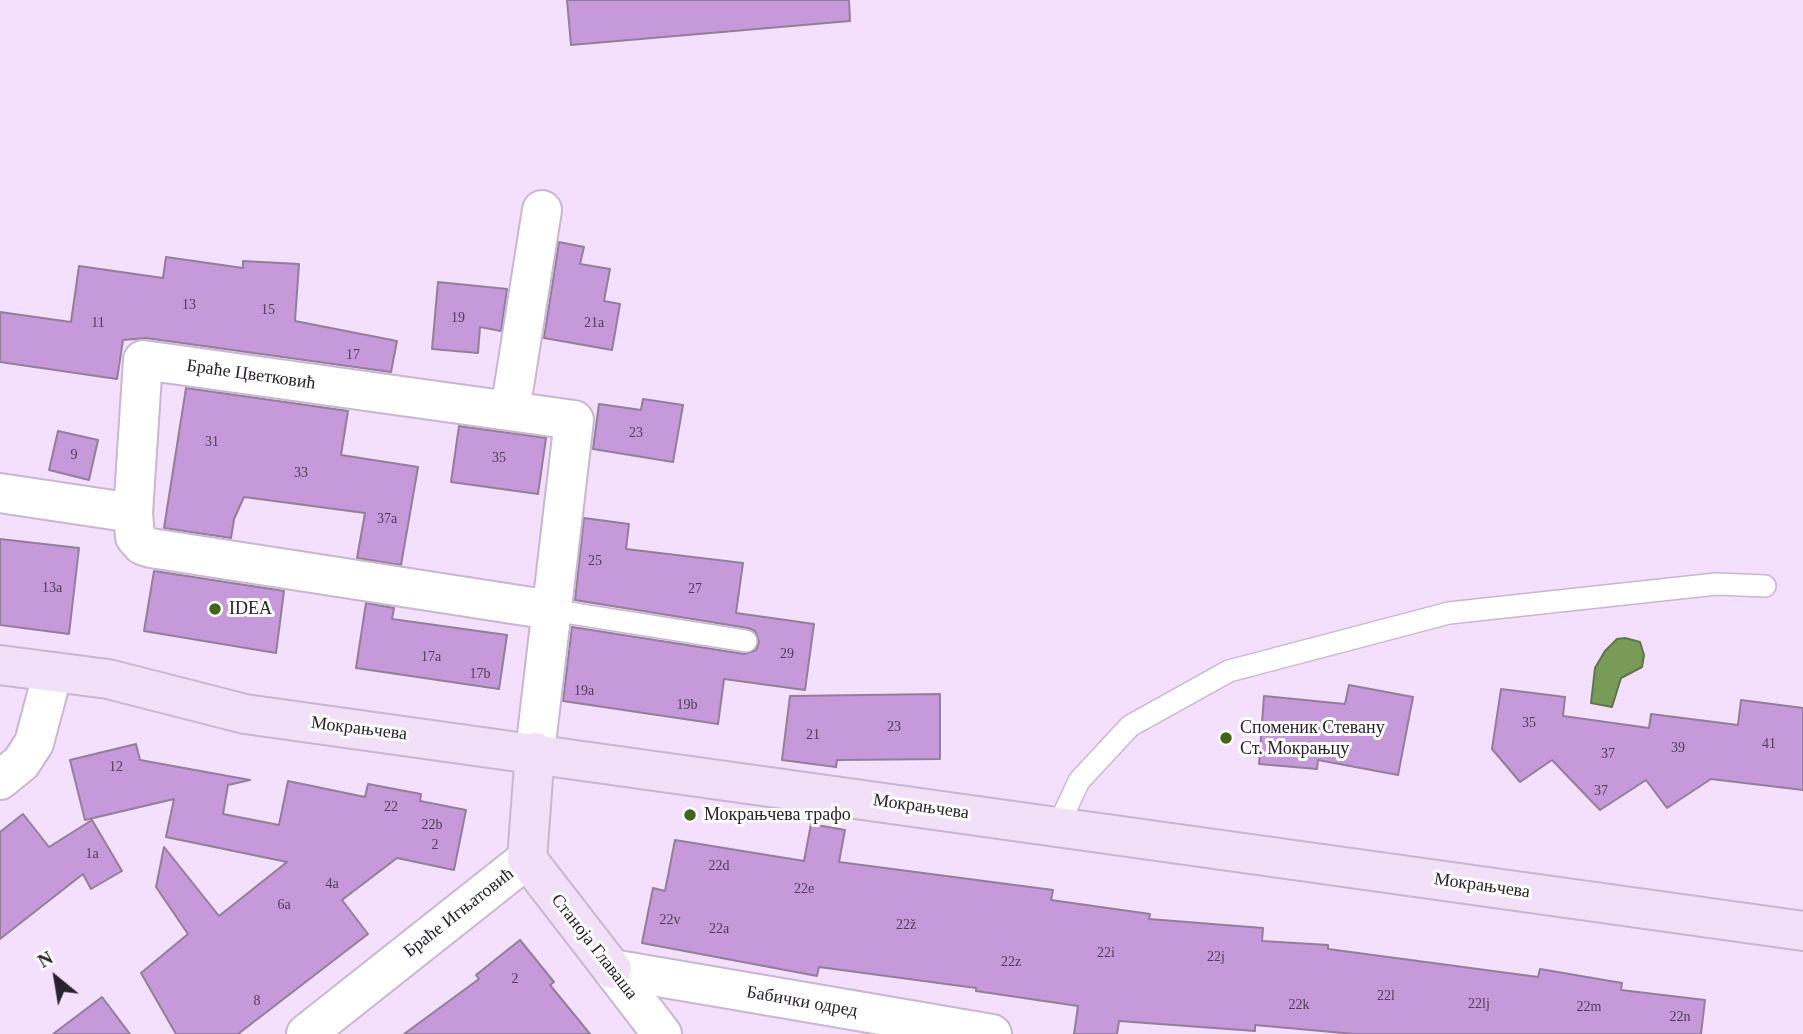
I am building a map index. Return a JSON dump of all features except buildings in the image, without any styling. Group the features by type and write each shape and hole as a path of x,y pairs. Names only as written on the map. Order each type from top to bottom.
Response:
{"street":[{"path":"535,752 574,420 510,411 542,210"},
{"name":"Браће Цветковић","path":"510,411 143,360 133,513 135,537 142,545 151,548 551,610"},
{"path":"0,493 133,513"},
{"name":"Мокрањчева","path":"0,664 108,679 244,714 535,752 1803,931"},
{"path":"0,780 21,763 34,743 53,672"},
{"name":"Браће Игњатовић","path":"306,1034 527,859 535,752"},
{"name":"Станоја Главаша","path":"527,859 663,1034"},
{"name":"Бабички одред","path":"612,969 992,1034"}],"lane":[{"path":"1058,826 1079,781 1130,726 1229,671 1449,613 1716,584 1765,586"},
{"path":"551,610 746,641"}],"shaded area":[{"path":"1617,639 1640,642 1644,655 1642,667 1621,678 1612,707 1591,703 1595,668 1605,651"}],"place":[{"name":"IDEA","path":"215,609"},
{"name":"Споменик Стевану Ст. Мокрањцу","path":"1226,738"},
{"name":"Мокрањчева трафо","path":"690,815"}]}
